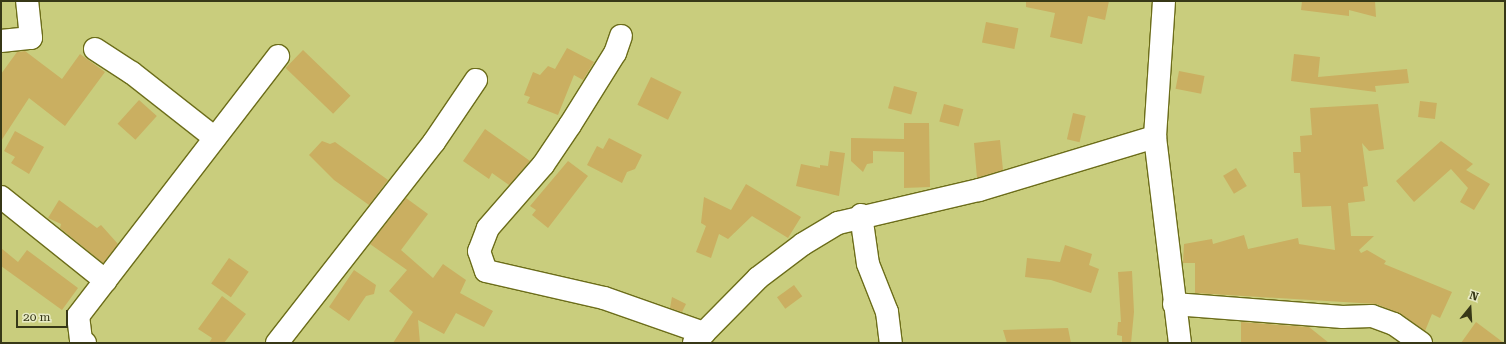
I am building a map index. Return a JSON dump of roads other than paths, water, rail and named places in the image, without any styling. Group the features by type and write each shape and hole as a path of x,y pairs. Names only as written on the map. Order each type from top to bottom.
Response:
{"street":[{"path":"1,41 31,38 27,1"},
{"path":"1164,1 1155,137 1174,304 1180,343"},
{"path":"621,36 615,53 570,125 543,165 488,228 479,251 486,271 604,298 699,338 758,278 797,248 838,222 861,215 979,190 1155,137"},
{"path":"95,49 132,73 215,138"},
{"path":"85,343 81,340 78,316 278,56"},
{"path":"276,343 434,142 476,80"},
{"path":"1,197 106,281"},
{"path":"861,215 868,264 887,312 891,343"},
{"path":"1174,304 1342,317 1372,316 1394,324 1421,343"}]}
